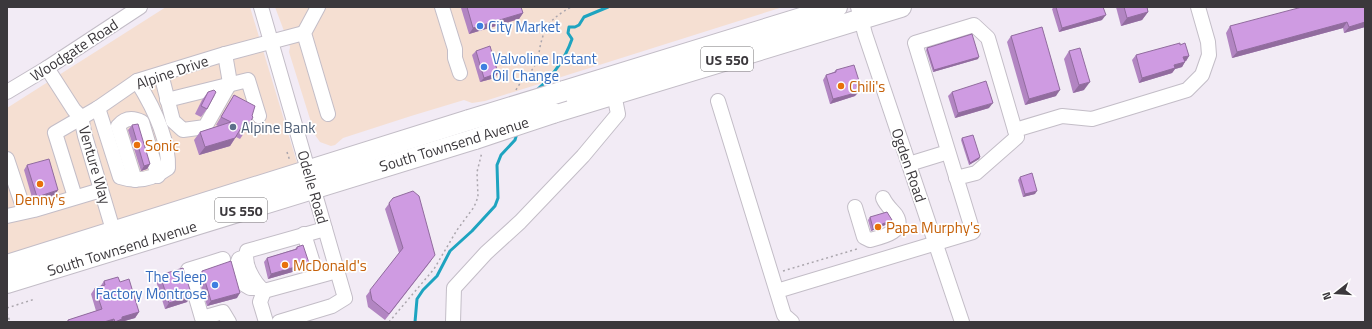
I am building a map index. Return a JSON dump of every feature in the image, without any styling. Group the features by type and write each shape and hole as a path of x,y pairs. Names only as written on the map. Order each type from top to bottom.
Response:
{"highway":[{"name":"South Townsend Avenue","path":"7,283 116,240 304,174 469,120 837,7"},
{"name":"South Townsend Avenue","path":"304,174 479,143 553,113 860,13 901,7"},
{"name":"South Townsend Avenue","path":"7,265 116,240"}],"street":[{"name":"Woodgate Road","path":"7,92 47,68 140,7"},
{"name":"Odelle Road","path":"261,7 304,174 325,229 345,298 332,306 279,322"},
{"path":"318,7 304,33 328,114"},
{"path":"442,7 455,49 455,58 460,73"},
{"path":"1015,130 1062,116 1092,119 1180,93 1198,80 1206,68 1209,49 1198,7"},
{"name":"Ogden Road","path":"860,13 962,322"},
{"path":"776,291 973,232 956,178 915,44 974,26 988,38 1017,137 976,173 956,178"},
{"name":"Alpine Drive","path":"75,198 55,133 98,108 137,81 225,54 304,33"},
{"path":"161,74 173,121 183,130 205,127 228,87 225,54"},
{"name":"Venture Way","path":"47,68 74,110 81,117 85,136 116,240"},
{"path":"167,100 228,87 248,80 259,116"},
{"path":"98,108 120,177 135,180 158,176 168,168 168,158 152,105 137,81"},
{"path":"453,322 454,288 486,253 520,222 583,156 618,114 614,94"},
{"path":"718,101 784,315 792,322"},
{"path":"135,180 118,126 123,122 135,118 142,122 158,176"},
{"path":"909,164 948,152"},
{"path":"7,159 22,204 27,210"},
{"path":"7,216 27,210 34,210 101,190"},
{"path":"855,207 864,237 870,240 879,238 893,233 897,229 898,223 897,217 883,198"},
{"path":"262,290 255,284 245,257 247,251 325,229"},
{"path":"304,234 317,276"},
{"path":"223,259 188,270 199,321 223,312 229,322"},
{"path":"262,290 337,271"},
{"path":"262,290 260,302 266,322"}],"path":[{"path":"513,95 520,82 531,72 536,64 546,27 554,17 571,7"},
{"path":"389,322 434,269 456,230 474,207 478,197 477,172 479,143"},
{"path":"287,152 304,174"},
{"path":"772,275 857,249"},
{"path":"7,308 35,300"},
{"path":"7,313 10,322"}],"shaded area":[{"path":"166,7 250,7 298,166 7,256 7,108"},
{"path":"275,7 783,7 485,101 472,103 464,100 411,116 343,138 335,145 331,146 320,142 315,135 289,52 290,47"}],"building":[{"name":"City Market","path":"467,7 521,7 523,13 473,28"},
{"path":"1056,7 1103,7 1106,15 1062,28"},
{"path":"1124,7 1147,7 1148,12 1127,18"},
{"path":"1302,7 1365,7 1365,22 1349,27 1347,22 1237,52 1230,26"},
{"path":"1042,27 1060,90 1029,99 1011,36"},
{"path":"972,34 979,57 934,70 927,48"},
{"path":"1180,43 1180,45 1185,43 1189,56 1183,57 1185,62 1174,65 1175,68 1142,78 1136,55"},
{"name":"Valvoline Instant Oil Change","path":"490,46 498,73 484,78 476,51"},
{"path":"1080,48 1090,82 1079,85 1069,51"},
{"name":"Chili's","path":"854,65 860,84 856,85 859,92 833,99 826,75 836,72 836,70"},
{"path":"986,81 993,103 958,113 952,92"},
{"path":"214,90 216,92 207,109 201,106 208,92"},
{"path":"234,95 255,106 253,117 246,130 241,128 235,138 205,147 200,132 231,122 221,117"},
{"path":"138,124 150,164 144,166 132,125"},
{"path":"973,135 980,157 970,163 962,138"},
{"path":"49,159 58,190 37,197 27,165"},
{"path":"1032,173 1037,191 1025,194 1020,177"},
{"path":"413,191 419,196 435,255 389,314 372,300 370,290 403,248 389,203 393,198"},
{"path":"887,212 892,220 873,228 870,217"},
{"name":"McDonald's","path":"303,245 309,263 271,274 267,258 297,249 297,247"},
{"name":"The Sleep Factory Montrose","path":"231,261 240,293 211,301 202,271"},
{"path":"183,268 192,296 169,303 160,275"},
{"path":"118,277 120,282 129,279 139,312 122,317 122,319 115,322 114,319 104,322 68,322 68,320 102,309 95,288 105,285 104,281"}],"waterway":[{"path":"537,90 553,73 566,53 572,39 568,33 569,27 579,25 584,17 608,7"},
{"path":"415,322 417,299 423,290 437,276 450,251 472,231 495,206 498,198 497,165 501,155 515,140 517,133"}],"place":[{"name":"City Market","path":"480,26"},
{"name":"Valvoline Instant Oil Change","path":"484,67"},
{"name":"Chili's","path":"841,86"},
{"name":"Alpine Bank","path":"233,127"},
{"name":"Sonic","path":"137,145"},
{"name":"Denny's","path":"40,184"},
{"name":"Papa Murphy's","path":"878,227"},
{"name":"McDonald's","path":"285,265"},
{"name":"The Sleep Factory Montrose","path":"215,285"}]}
